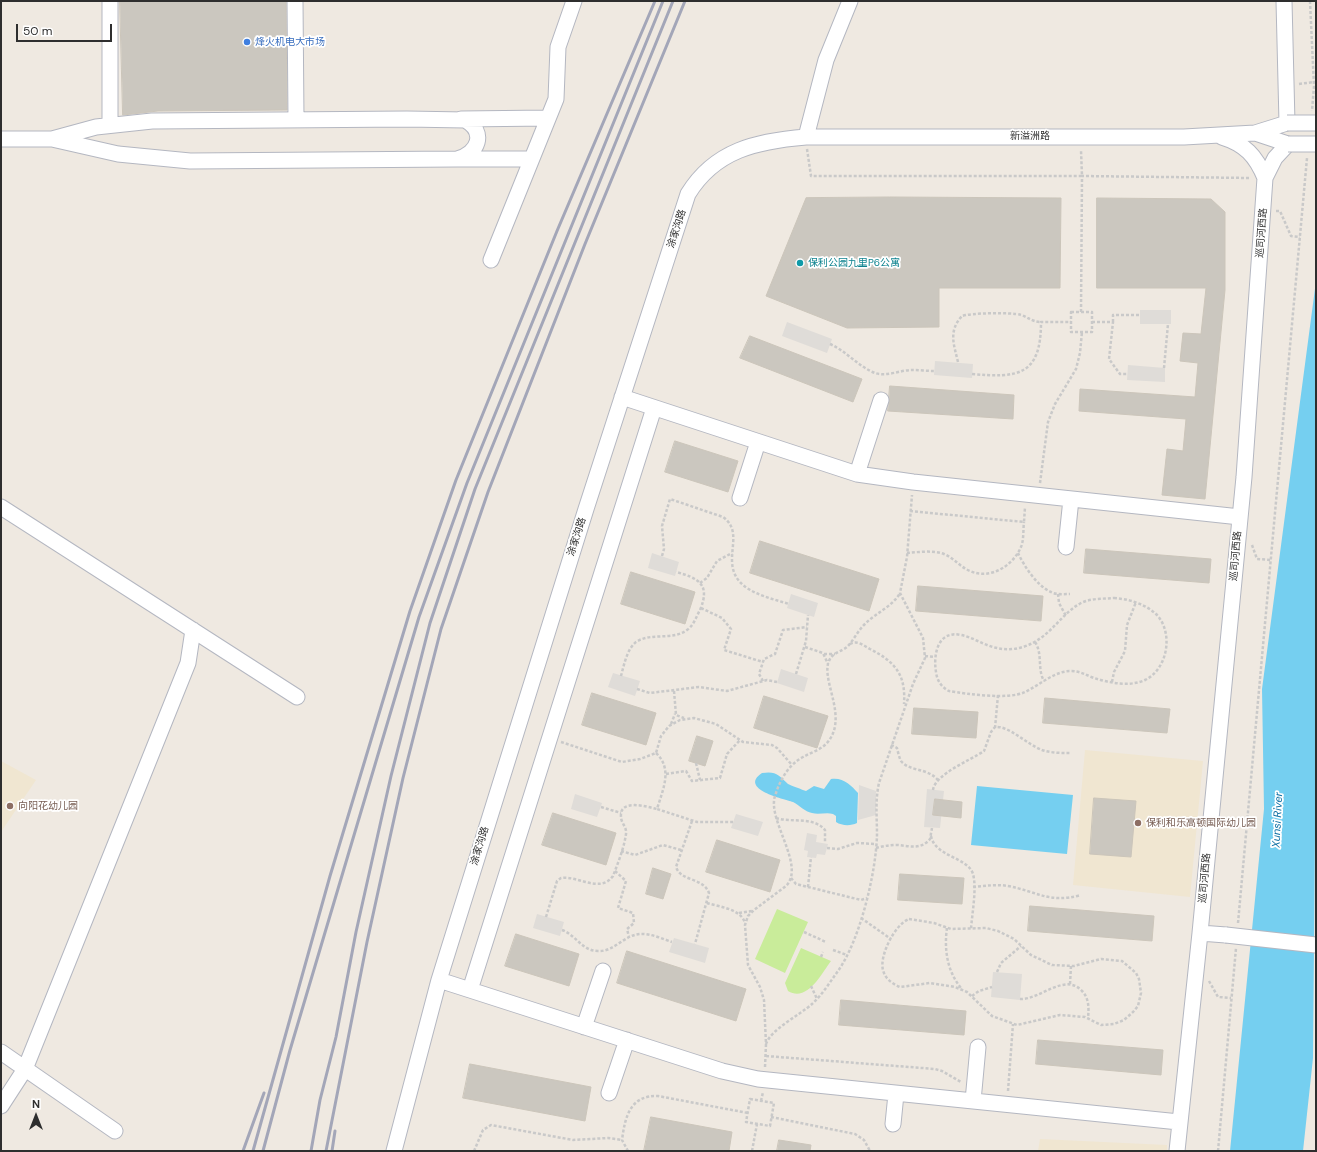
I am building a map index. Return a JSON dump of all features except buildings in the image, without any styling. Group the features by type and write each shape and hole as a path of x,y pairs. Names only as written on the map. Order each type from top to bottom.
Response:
{"street":[{"path":"110,1 110,125"},
{"path":"295,1 296,119"},
{"path":"491,260 556,99 558,47 574,1"},
{"path":"806,137 826,60 850,1"},
{"path":"1284,1 1287,123"},
{"path":"52,139 110,125 152,121 548,118"},
{"path":"456,160 467,157 473,151 477,143 477,133 472,124 457,119"},
{"path":"1255,133 1287,123 1313,120"},
{"path":"1255,133 1288,144 1316,144"},
{"name":"新溢洲路","path":"806,137 1216,135 1255,133"},
{"path":"1216,135 1234,140 1245,147 1255,156 1265,178"},
{"name":"涂家沟路","path":"394,1151 439,980 622,397 688,194 697,179 708,168 736,151 754,144 779,139 806,137"},
{"path":"1,139 52,139 118,154 177,160 531,159"},
{"path":"1265,178 1275,158 1288,144"},
{"name":"巡司河西路","path":"1177,1151 1200,933 1240,517 1265,178"},
{"path":"622,397 857,474 913,482 1240,517"},
{"path":"857,474 881,400"},
{"path":"470,990 654,408"},
{"path":"740,498 758,442"},
{"path":"1066,547 1071,499"},
{"path":"1,507 297,697"},
{"path":"1,1106 25,1068 188,663 193,630"},
{"path":"1200,933 1316,945"},
{"path":"584,1026 603,971"},
{"path":"439,980 722,1071 758,1079 1180,1122"},
{"path":"609,1093 627,1040"},
{"path":"973,1101 978,1047"},
{"path":"1,1052 114,1131"},
{"path":"893,1124 896,1094"}],"path":[{"path":"1310,1 1314,86 1313,120"},
{"path":"1081,136 1081,312"},
{"path":"806,137 811,176 1265,178"},
{"path":"1218,1151 1231,998 1233,936 1271,560 1307,157"},
{"path":"1263,210 1280,211 1290,236 1300,236"},
{"path":"1071,312 1081,312 1092,312 1092,332 1071,332 1071,312"},
{"path":"958,362 952,336 954,327 962,316 972,314 1017,314 1033,322 1071,322"},
{"path":"1127,374 1120,374 1109,359 1113,316 1140,315"},
{"path":"972,374 1004,376 1015,374 1024,370 1032,362 1038,352 1040,342 1040,322"},
{"path":"1092,322 1113,322"},
{"path":"1164,368 1168,324"},
{"path":"907,553 943,553 965,568 981,574 1001,570 1011,562 1018,552 1022,541 1024,522 1032,494 1048,422 1055,404 1076,369 1080,353 1082,332"},
{"path":"830,344 846,352 875,373 887,374 912,370 934,371"},
{"path":"828,668 830,659 849,644 866,623 894,601 900,593 907,553 913,482"},
{"path":"662,556 664,549 662,526 670,499 726,519 733,532 731,562 734,573 744,585 760,594 788,604"},
{"path":"910,511 1024,522"},
{"path":"1238,537 1249,538 1257,558 1271,560"},
{"path":"1018,552 1028,571 1046,589 1058,594 1070,594"},
{"path":"700,583 707,578 717,561 732,553"},
{"path":"621,676 629,650 634,644 646,638 683,633 692,625 701,608 704,591 700,583 695,578 676,572"},
{"path":"707,903 738,913 744,919 747,960 763,996 766,1044 772,1035 817,999 839,970 847,955 861,918 872,882 876,846 876,799 882,773 903,711 913,684 923,665 925,656 923,638 900,593"},
{"path":"1058,594 1059,603 1066,616"},
{"path":"1120,599 1136,602 1151,610 1161,621 1166,636 1166,652 1157,670 1145,680 1130,683 1112,682 1072,671 1059,673 1023,693 998,695 958,692 946,689 937,677 935,657 939,643 945,637 952,634 965,636 990,647 1002,649 1017,648 1035,642 1047,634 1066,616 1078,606 1091,600 1120,599"},
{"path":"1112,682 1114,672 1125,651 1127,628 1136,602"},
{"path":"701,608 722,618 731,629 724,650 763,662"},
{"path":"796,674 805,647 808,615"},
{"path":"763,681 759,674 764,659 775,654 783,630 807,627"},
{"path":"858,632 856,638 859,643 890,660 906,688 913,684"},
{"path":"1035,642 1040,651 1042,677 1044,682"},
{"path":"849,644 859,643"},
{"path":"805,647 823,654 837,653"},
{"path":"796,884 791,875 789,851 773,806 775,795 784,776 792,765 824,746 833,734 836,713 827,659 823,654"},
{"path":"925,656 935,657"},
{"path":"637,689 650,693 699,687 727,691 763,681 770,680 777,682"},
{"path":"903,683 903,711"},
{"path":"656,752 661,736 676,714 674,691"},
{"path":"933,790 938,780 984,751 991,732 995,728 998,695"},
{"path":"676,714 679,717 686,719 708,721 740,740 748,743 777,748 792,765"},
{"path":"669,726 680,720 686,719"},
{"path":"995,728 1004,727 1023,741 1042,750 1070,753"},
{"path":"549,739 622,762 632,761 656,752"},
{"path":"666,774 686,771 692,781 720,778 727,754 740,740"},
{"path":"891,745 897,748 902,762 911,767 928,771 938,780"},
{"path":"656,752 663,760 666,774 657,809"},
{"path":"696,763 700,780"},
{"path":"546,917 557,881 560,878 602,884 612,879 626,833 621,819 621,813 623,809 630,805 641,805 657,809 692,821 733,822"},
{"path":"601,807 621,813"},
{"path":"776,818 786,821 808,821 818,824 825,830 825,843"},
{"path":"692,821 681,850 677,870 680,874 698,880 705,886 708,893 707,903 695,944"},
{"path":"827,848 838,849 857,843 876,846 897,845 917,847 928,841 931,836 932,828"},
{"path":"931,836 934,845 971,870 974,886 971,929"},
{"path":"621,851 635,855 663,845 681,850"},
{"path":"808,887 811,858"},
{"path":"615,871 626,881 618,908 633,913 634,923 627,929 628,937"},
{"path":"786,886 791,875"},
{"path":"745,925 748,916 754,910 786,886 796,884 861,900 867,897"},
{"path":"974,886 1007,886 1038,896 1057,899 1081,895"},
{"path":"861,900 864,902 864,906"},
{"path":"738,913 754,910"},
{"path":"861,918 891,939"},
{"path":"909,919 934,923 947,928 956,930 986,928 998,931 1014,939 1031,955 1045,963 1071,966 1101,959 1116,960 1127,964 1132,968 1139,979 1141,993 1138,1006 1124,1020 1114,1024 1098,1025 1088,1018 1073,1015 1060,1015 1029,1023 1013,1024 987,1013 972,996 962,990 930,983 900,987 891,982 884,974 882,966 884,955 891,939 901,924 909,919"},
{"path":"947,928 946,955 953,976 962,990"},
{"path":"562,930 569,933 585,948 598,951 608,950 628,937 642,934 672,942"},
{"path":"804,932 826,942"},
{"path":"997,972 1001,963 1021,946"},
{"path":"833,950 847,955"},
{"path":"821,956 823,952"},
{"path":"1070,984 1071,966"},
{"path":"1208,978 1218,997 1231,998"},
{"path":"1020,999 1030,999 1058,986 1070,984 1075,985 1084,994 1089,1006 1088,1018"},
{"path":"811,986 817,999"},
{"path":"972,996 979,991 992,987"},
{"path":"1008,1092 1013,1024"},
{"path":"628,1151 622,1140 628,1113 635,1103 645,1097 658,1096 748,1113"},
{"path":"750,1099 774,1103 770,1126 746,1122 748,1113 750,1099"},
{"path":"771,1117 855,1134 864,1140 870,1151"},
{"path":"752,1151 757,1124"},
{"path":"474,1151 483,1130 491,1125 574,1140 608,1138 622,1140"}],"shaded area":[{"path":"1140,310 1171,310 1171,324 1140,324"},
{"path":"787,322 832,339 827,353 782,336"},
{"path":"935,361 973,364 972,378 934,375"},
{"path":"1128,365 1165,368 1165,382 1127,380"},
{"path":"652,553 679,562 675,576 648,568"},
{"path":"791,594 818,603 814,617 787,608"},
{"path":"781,669 808,678 804,692 777,683"},
{"path":"613,673 640,681 635,696 608,687"},
{"name":"保利和乐高顿国际幼儿园","path":"1085,750 1203,761 1190,897 1073,885"},
{"name":"向阳花幼儿园","path":"1,761 36,780 1,832"},
{"path":"859,785 876,791 876,815 858,820"},
{"path":"927,789 944,791 940,828 924,827"},
{"path":"575,794 602,803 597,817 571,809"},
{"path":"736,814 763,822 758,836 731,828"},
{"path":"807,833 817,835 816,842 828,844 825,855 817,854 816,858 807,857 808,851 804,850"},
{"path":"537,914 564,922 560,936 533,928"},
{"path":"674,938 709,948 705,963 669,952"},
{"path":"993,972 1022,974 1020,1000 991,997"},
{"path":"1040,1139 1167,1145 1167,1151 1038,1151"}],"green space":[{"path":"777,909 808,922 785,973 755,959"},
{"path":"801,948 831,961 808,990 795,994 788,991 785,983"}],"water":[{"name":"Xunsi River","path":"1316,281 1316,724 1313,1058 1303,1151 1230,1151 1264,809 1262,689"},
{"path":"762,773 774,773 788,784 806,791 814,786 824,789 831,779 843,780 858,793 857,823 849,825 841,824 836,822 836,816 833,814 817,814 809,812 793,802 765,792 755,784 756,779"},
{"path":"977,786 1073,795 1067,854 971,845"}],"railway":[{"path":"253,1151 330,876 410,611 456,480 557,231 655,1"},
{"path":"263,1151 290,1050 419,617 467,483 663,1"},
{"path":"311,1151 320,1100 336,1037 356,932 391,776 430,623 475,489 673,1"},
{"path":"326,1151 367,942 403,778 441,629 488,492 585,244 685,1"},
{"path":"243,1151 264,1093"},
{"path":"332,1151 335,1131"}],"place":[{"name":"烽火机电大市场","path":"247,42"},
{"name":"保利公园九里P6公寓","path":"800,263"},
{"name":"向阳花幼儿园","path":"10,806"},
{"name":"保利和乐高顿国际幼儿园","path":"1138,823"}]}
